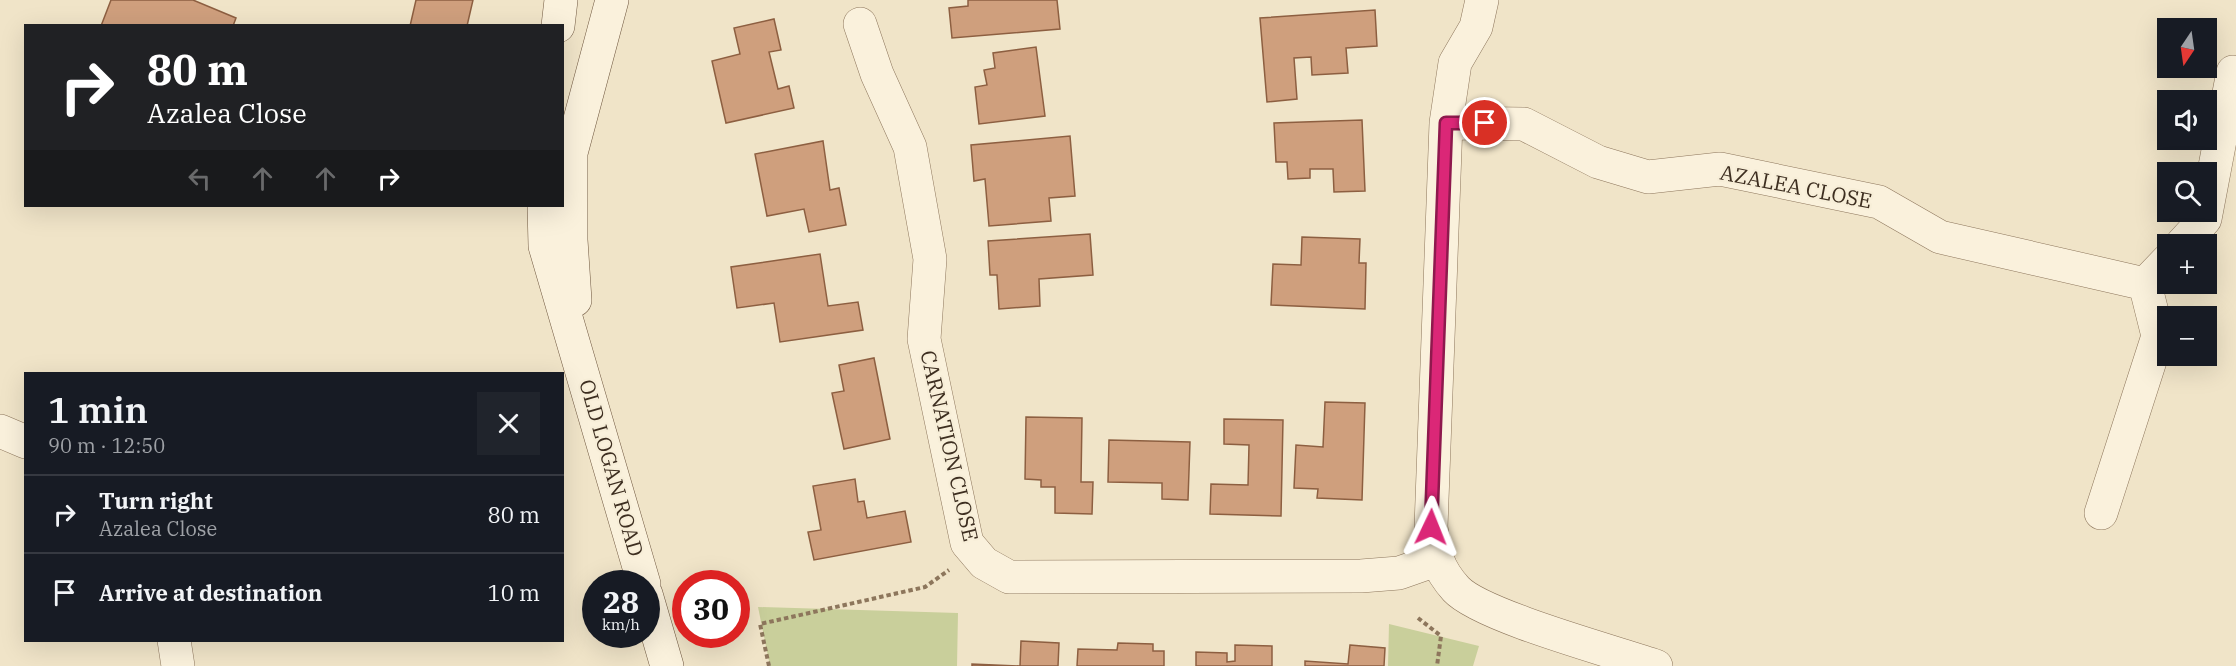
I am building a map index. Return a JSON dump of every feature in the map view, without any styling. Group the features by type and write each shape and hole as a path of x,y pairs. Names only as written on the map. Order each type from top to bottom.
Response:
{"street":[{"path":"558,24 561,0"},
{"name":"OLD LOGAN ROAD","path":"578,352 571,240 571,153 612,0"},
{"path":"1482,0 1476,27 1455,63 1446,123 1431,527 1436,560 1458,590 1490,610 1656,666"},
{"name":"CARNATION CLOSE","path":"860,24 877,74 910,147 930,258 924,339 967,543 984,563 1009,577 1361,576 1400,573 1436,560"},
{"path":"2191,234 2205,219 2232,72"},
{"name":"AZALEA CLOSE","path":"1446,123 1524,124 1598,162 1648,177 1720,169 1879,202 1940,237 2145,284"},
{"name":"OLD LOGAN ROAD","path":"544,207 545,246 578,352 640,570"},
{"path":"2100,513 2158,336 2145,284 2157,271"},
{"path":"0,431 24,441"},
{"path":"174,642 178,666"},
{"path":"660,642 667,666"}],"path":[{"path":"769,666 760,624 925,587 975,552"},
{"path":"1419,618 1441,636 1437,666"}],"green space":[{"path":"758,607 958,613 957,666 770,666"},
{"path":"1389,624 1479,646 1473,666 1388,666"}],"building":[{"path":"111,0 193,0 236,18 234,24 102,24"},
{"path":"416,0 473,0 467,24 410,24"},
{"path":"968,0 1057,0 1060,29 952,38 949,8 968,6"},
{"path":"1375,10 1377,46 1346,48 1348,73 1312,75 1311,57 1294,58 1297,99 1267,102 1260,18"},
{"path":"774,19 781,50 769,52 778,89 789,86 794,108 726,123 712,61 740,54 734,28"},
{"path":"1036,47 1045,116 979,124 975,87 987,85 984,70 995,68 993,53"},
{"path":"1362,120 1365,191 1334,192 1333,169 1310,169 1310,178 1288,179 1287,162 1276,162 1274,123"},
{"path":"1070,136 1075,196 1049,198 1051,221 989,226 985,179 974,181 971,145"},
{"path":"823,141 830,190 839,188 846,225 809,232 804,209 767,216 755,154"},
{"path":"1090,234 1093,275 1039,279 1040,306 999,309 997,275 990,275 988,241"},
{"path":"1302,237 1360,239 1359,263 1366,263 1365,309 1271,305 1273,264 1301,265"},
{"path":"820,254 828,306 858,302 863,330 780,342 774,303 737,308 731,267"},
{"path":"874,358 890,439 844,449 832,393 844,391 839,365"},
{"path":"1325,402 1365,403 1362,500 1317,498 1318,489 1294,488 1296,445 1323,447"},
{"path":"1026,417 1082,418 1081,482 1093,482 1092,514 1055,513 1055,487 1041,487 1041,480 1025,479"},
{"path":"1224,419 1283,420 1281,516 1210,514 1211,484 1248,485 1249,445 1224,444"},
{"path":"1109,440 1190,442 1188,500 1162,499 1162,483 1108,482"},
{"path":"855,479 858,502 864,501 867,518 905,511 911,542 814,560 808,532 821,530 813,486"},
{"path":"1021,641 1059,643 1058,666 1020,666"},
{"path":"1118,643 1153,644 1153,651 1164,651 1164,666 1077,666 1078,649 1117,650"},
{"path":"1235,645 1272,646 1272,666 1196,666 1196,652 1227,653 1227,662 1235,661"},
{"path":"1350,645 1385,648 1384,666 1305,666 1305,661 1348,664"},
{"path":"972,664 1020,666 972,666"}],"route":[{"path":"1431,527 1446,123 1485,123"}]}
